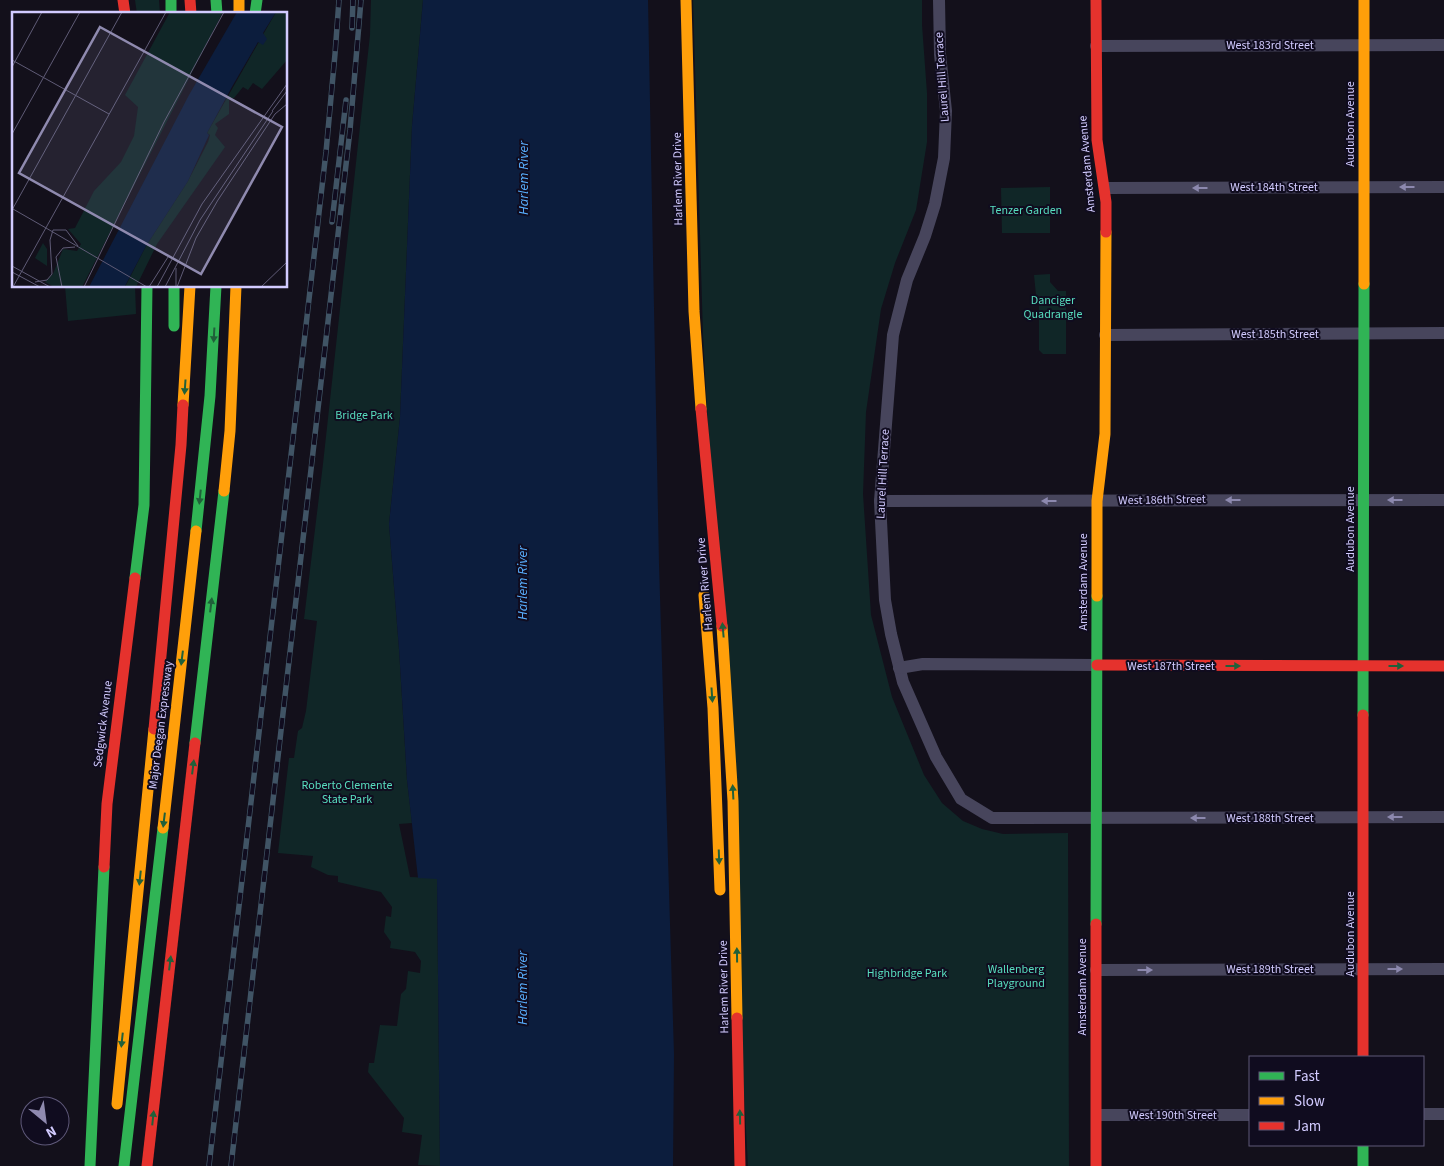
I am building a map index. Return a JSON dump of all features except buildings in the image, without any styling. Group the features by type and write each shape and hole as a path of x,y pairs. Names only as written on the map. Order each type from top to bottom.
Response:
{"main road":[{"name":"Harlem River Drive","path":"686,0 694,311 700,401 724,644 733,801 740,1166"},
{"name":"Amsterdam Avenue","path":"1096,0 1096,140 1106,202 1104,434 1097,501 1096,1166"},
{"name":"Audubon Avenue","path":"1363,1056 1364,0"},
{"name":"Sedgwick Avenue","path":"90,1166 107,804 144,512 147,288"},
{"path":"174,288 174,340"},
{"path":"116,1112 141,875 182,428 190,288"},
{"name":"Major Deegan Expressway","path":"124,1166 202,480 210,396 216,288"},
{"path":"230,431 236,288"},
{"path":"147,1166 230,431 245,345"},
{"path":"164,617 173,383"},
{"name":"Harlem River Drive","path":"703,581 712,708 720,899"},
{"name":"West 187th Street","path":"1097,665 1444,666"},
{"path":"1363,1146 1363,1166"}],"street":[{"name":"Laurel Hill Terrace","path":"939,0 940,54 946,111 943,164 935,204 925,236 907,280 893,335 880,501 885,600 891,634 899,668 918,718 932,749 961,799 992,818 1096,818"},
{"name":"West 183rd Street","path":"1096,46 1444,44"},
{"name":"West 184th Street","path":"1105,188 1444,188"},
{"name":"West 185th Street","path":"1105,335 1444,333"},
{"name":"West 186th Street","path":"880,501 1444,500"},
{"name":"West 187th Street","path":"899,668 923,664 1097,665"},
{"name":"West 188th Street","path":"1096,818 1444,817"},
{"name":"West 189th Street","path":"1096,970 1444,969"},
{"path":"1424,1114 1444,1114"},
{"name":"West 190th Street","path":"1097,1115 1249,1115"}],"green space":[{"path":"135,0 159,0 160,12 137,12"},
{"name":"Roberto Clemente State Park","path":"371,0 423,0 412,126 400,417 389,524 407,780 412,823 399,824 410,877 437,878 440,1166 418,1165 422,1135 402,1132 404,1118 368,1072 369,1063 374,1063 380,1025 397,1026 401,994 406,989 408,971 420,973 421,961 415,952 390,948 391,942 384,932 386,916 391,917 392,907 381,892 338,882 338,876 328,875 311,867 313,856 278,853 289,758 294,758 298,731 302,728 306,711 317,621 304,619 370,35"},
{"name":"Highbridge Park","path":"693,0 922,0 927,93 927,142 916,210 895,263 881,309 866,412 863,494 871,615 892,697 924,775 942,803 963,821 982,829 1003,834 1068,833 1069,1166 748,1166 703,335"},
{"name":"Tenzer Garden","path":"1050,187 1050,233 1002,233 1001,188"},
{"name":"Danciger Quadrangle","path":"1050,274 1050,282 1058,291 1066,291 1066,354 1043,354 1039,350 1039,300 1036,295 1034,275"},
{"path":"65,288 135,288 136,314 68,321"}],"water":[{"name":"Harlem River","path":"423,0 648,0 659,564 674,1054 673,1166 440,1166 437,879 418,878 407,780 389,524 400,417 412,126"}],"railway":[{"path":"209,1166 326,152 339,0"},
{"path":"352,28 353,0"},
{"path":"231,1166 350,130 361,0"},
{"path":"332,222 346,100"}],"traffic: fast":[{"path":"171,0 171,12"},
{"path":"216,0 217,12"},
{"path":"255,12 257,0"},
{"path":"1363,715 1364,284"},
{"path":"135,578 144,505 147,288"},
{"path":"174,288 174,326"},
{"path":"196,531 210,396 216,288"},
{"path":"195,743 224,491"},
{"path":"1096,924 1097,596"},
{"path":"124,1166 163,828"},
{"path":"90,1166 104,867"},
{"path":"1363,1146 1363,1166"}],"traffic: slow":[{"path":"239,0 239,12"},
{"path":"686,0 694,311 701,409"},
{"path":"1364,0 1364,284"},
{"path":"1097,596 1097,501 1105,434 1106,232"},
{"path":"183,405 190,288"},
{"path":"224,491 230,431 236,288"},
{"path":"163,828 196,531"},
{"path":"704,595 713,708 720,890"},
{"path":"722,626 733,801 737,1018"},
{"path":"117,1104 154,729"}],"traffic: jam":[{"path":"123,0 125,12"},
{"path":"190,0 191,12"},
{"path":"1096,0 1097,140 1106,202 1106,232"},
{"path":"154,729 181,445 183,405"},
{"path":"701,409 722,626"},
{"path":"104,867 107,804 135,578"},
{"path":"1097,665 1444,666"},
{"path":"1363,715 1363,1056"},
{"path":"147,1166 195,743"},
{"path":"1096,924 1096,1166"},
{"path":"737,1018 740,1166"}],"park label":[{"name":"Bridge Park","path":"364,415"},
{"name":"Wallenberg Playground","path":"1016,976"}]}
